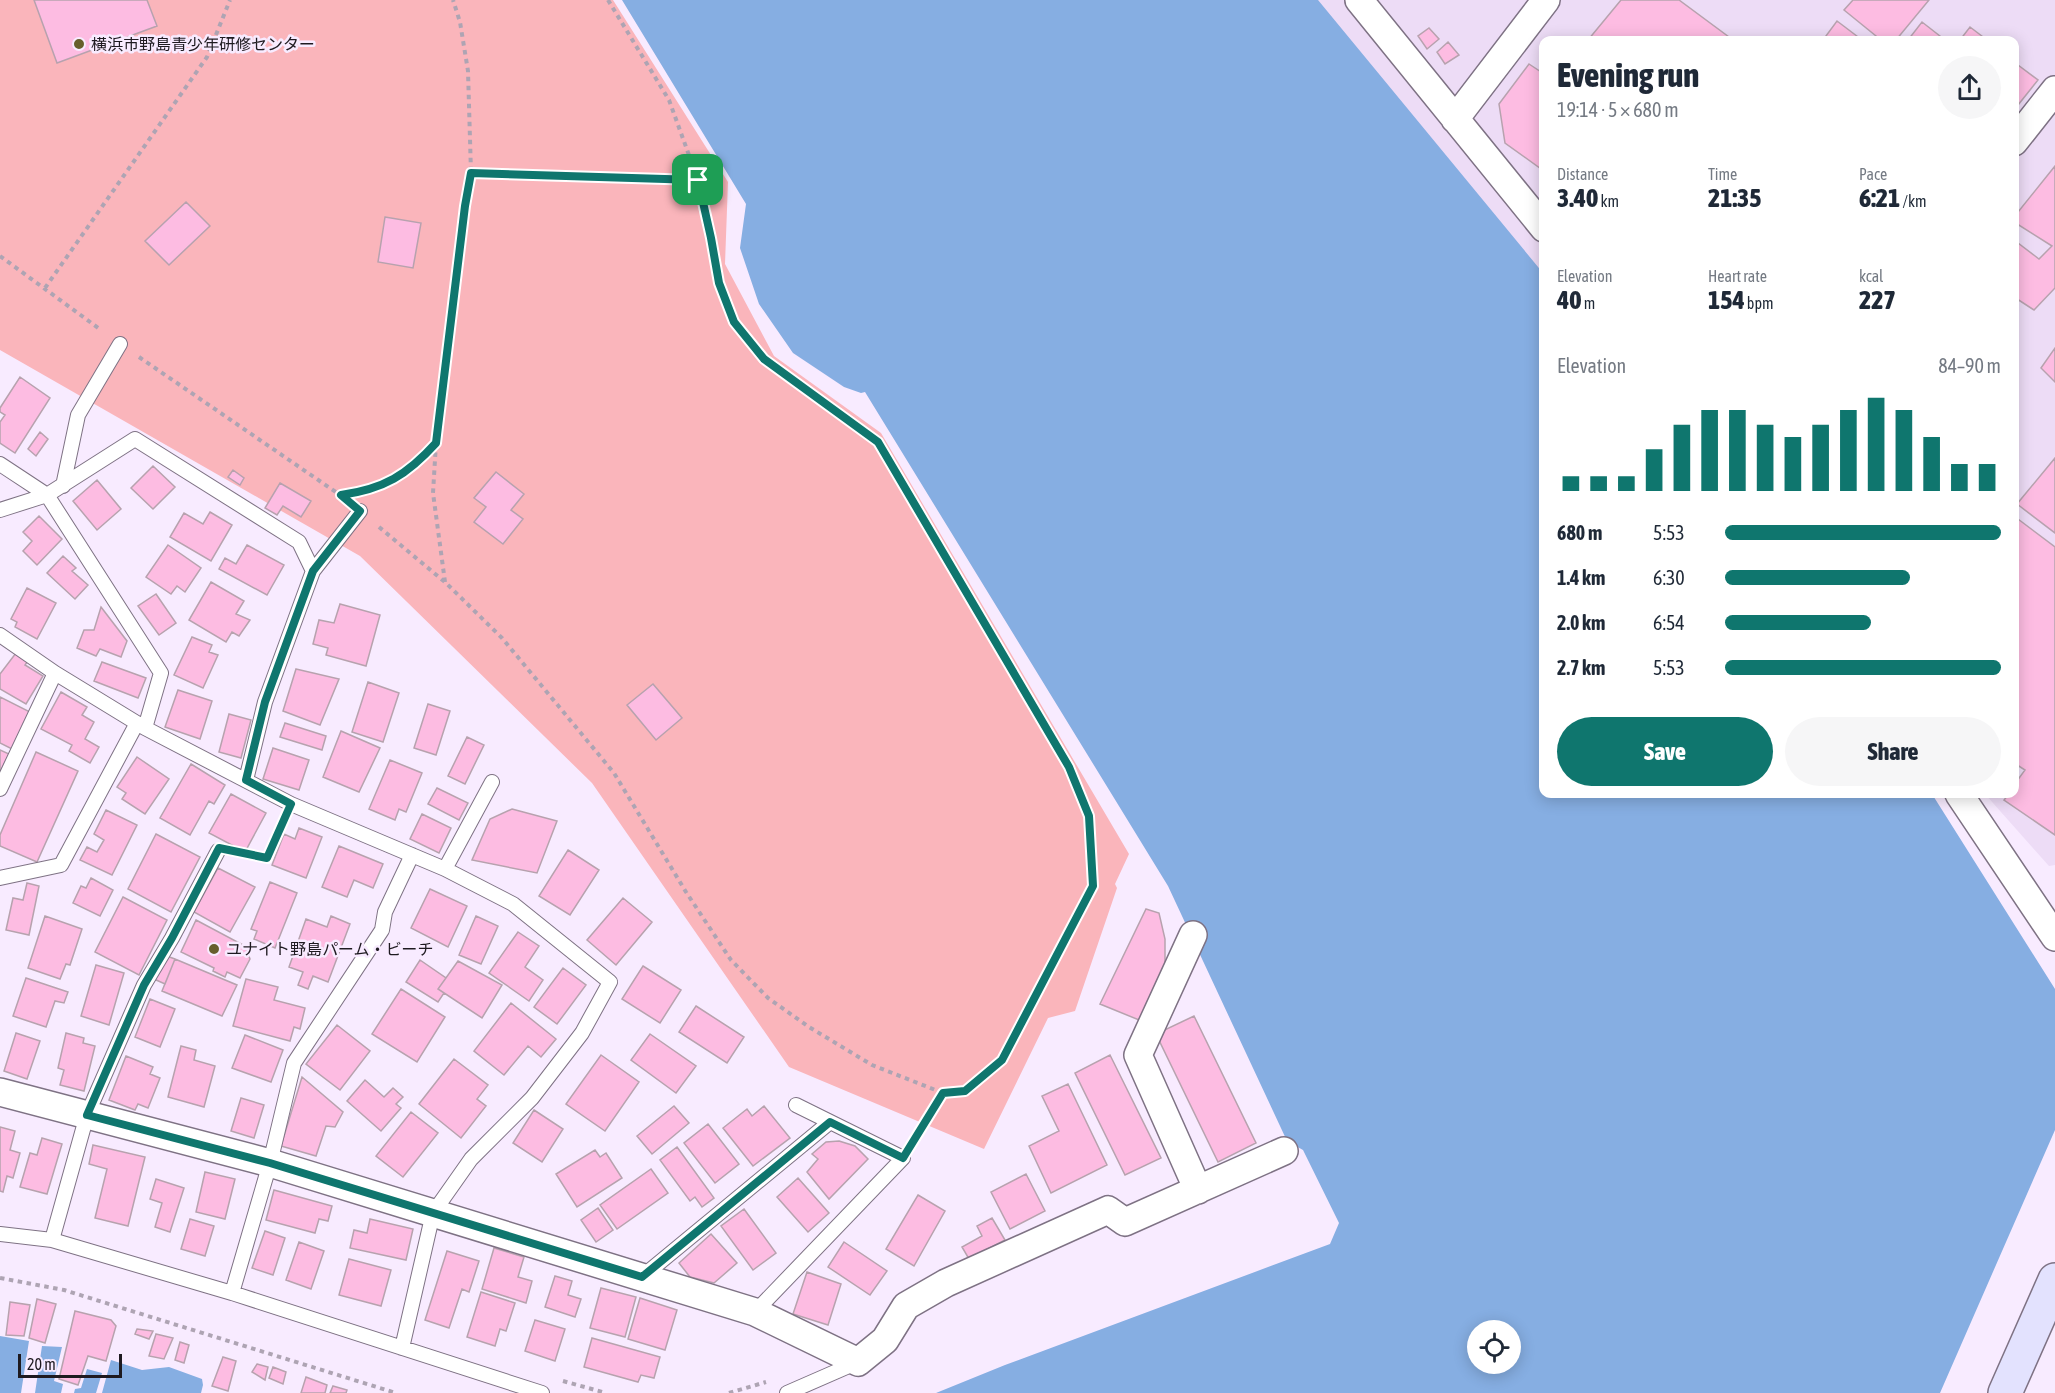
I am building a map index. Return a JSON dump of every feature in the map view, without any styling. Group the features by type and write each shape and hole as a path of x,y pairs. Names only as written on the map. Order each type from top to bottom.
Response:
{"street":[{"path":"1359,0 1539,222"},
{"path":"1455,119 1546,0"},
{"path":"2019,136 2055,90"},
{"path":"1962,798 2055,936"},
{"path":"1193,935 1138,1055 1198,1190"},
{"path":"0,1092 270,1163 755,1312 858,1362 885,1340 906,1306 946,1283 1108,1210 1125,1222 1284,1151"},
{"path":"2005,1393 2055,1280"}],"lane":[{"path":"63,486 78,415 120,344"},
{"path":"0,510 47,495 135,439 299,542 313,571"},
{"path":"0,464 47,495 161,673 141,726 61,865 0,878"},
{"path":"246,780 265,702 313,571 360,511"},
{"path":"0,635 55,673 141,726 291,804 445,869 513,904 610,982 582,1033 532,1098 471,1159 433,1213 402,1348"},
{"path":"0,789 55,673"},
{"path":"445,869 492,782"},
{"path":"52,1240 87,1115 144,985 218,851"},
{"path":"232,1293 270,1163 294,1063 382,930 385,912 412,855"},
{"path":"755,1312 903,1158 796,1105"},
{"path":"642,1277 830,1122"},
{"path":"0,1234 52,1240 232,1293 542,1393"},
{"path":"787,1393 858,1362"}],"path":[{"path":"45,288 207,57 230,0"},
{"path":"446,583 433,494 436,443 471,173 468,71 460,22 453,0"},
{"path":"0,256 120,344 341,495 446,583 502,638 614,773 686,892 731,960 768,998 809,1027 872,1065 943,1093 965,1091 1002,1060 1093,886 1089,816 1069,767 878,442 764,359 734,322 719,283 698,180 669,100 608,0"},
{"path":"471,173 698,180"},
{"path":"365,492 389,482 418,464 436,443"},
{"path":"341,495 353,493"},
{"path":"218,851 219,848 267,858 291,804"},
{"path":"903,1158 943,1093"},
{"path":"0,1278 64,1290 396,1393"}],"shaded area":[{"path":"0,0 613,0 728,182 725,264 774,356 881,433 1129,854 1115,884 1117,888 1075,1011 1048,1018 984,1149 789,1067 592,783 360,556 0,350"},
{"path":"1286,0 2055,0 2055,865 2049,866 1989,798 2019,798 2019,36 1539,36 1539,287"}],"water":[{"path":"622,0 1318,0 1539,268 1539,798 1935,798 2055,989 2055,1130 1940,1393 936,1393 1330,1244 1339,1223 1303,1150 1287,1141 1168,886 865,392 861,393 844,387 793,353 759,304 740,248 746,204"},
{"path":"0,1336 29,1341 21,1393 0,1393"},
{"path":"42,1346 62,1347 54,1381 63,1384 61,1393 35,1393"},
{"path":"111,1360 142,1370 169,1367 202,1379 201,1393 102,1393"},
{"path":"87,1369 102,1373 96,1393 74,1393 75,1389 81,1388"}],"building":[{"name":"横浜市野島青少年研修センター","path":"34,0 147,0 157,26 57,63"},
{"path":"1621,0 1679,0 1728,36 1591,36"},
{"path":"1853,0 1929,0 1899,36 1876,36 1844,10"},
{"path":"1837,21 1857,36 1826,36"},
{"path":"1922,22 1940,36 1911,36"},
{"path":"1970,27 1982,36 1963,36"},
{"path":"1429,28 1439,39 1427,49 1418,36"},
{"path":"1448,42 1459,55 1445,64 1437,52"},
{"path":"1529,64 1539,71 1539,167 1505,143 1499,104"},
{"path":"2019,66 2038,80 2019,104"},
{"path":"2055,166 2055,288 2034,310 2019,300 2019,244 2039,259 2052,246 2019,225 2019,211"},
{"path":"186,202 210,226 169,265 145,241"},
{"path":"385,217 421,223 413,268 378,262"},
{"path":"2055,348 2055,382 2041,368"},
{"path":"20,377 50,398 15,453 0,443 0,422 5,415 0,412 0,408"},
{"path":"40,432 48,439 36,456 28,449"},
{"path":"2055,458 2055,533 2019,506 2019,502"},
{"path":"153,466 175,487 153,509 131,488"},
{"path":"233,470 244,478 240,485 228,477"},
{"path":"496,472 524,494 511,510 523,519 503,544 474,522 486,507 474,498"},
{"path":"97,480 121,509 97,530 73,501"},
{"path":"280,483 311,501 301,517 283,506 277,515 265,508"},
{"path":"210,512 232,525 211,561 170,537 184,513 203,524"},
{"path":"39,516 62,539 37,565 23,551 32,541 23,532"},
{"path":"2019,520 2055,547 2055,835 2004,800 2019,798 2019,778 2025,770 2019,766"},
{"path":"168,545 201,568 185,592 177,586 171,594 146,577"},
{"path":"247,545 284,565 267,595 219,569 225,558 236,564"},
{"path":"63,556 76,568 72,571 88,585 75,599 47,573"},
{"path":"211,582 244,601 236,614 250,620 239,636 232,632 226,642 189,620"},
{"path":"27,588 56,603 37,639 15,627 17,622 11,619"},
{"path":"156,594 176,623 159,635 138,606"},
{"path":"340,604 380,615 366,666 326,655 328,648 313,644 319,620 334,623"},
{"path":"101,607 127,641 121,657 100,649 96,656 77,648 84,630 94,630"},
{"path":"192,637 212,645 209,652 218,655 203,688 174,675"},
{"path":"16,653 28,661 25,665 43,676 26,704 0,689 0,674"},
{"path":"102,662 146,678 138,698 94,681"},
{"path":"296,669 339,679 320,725 283,711"},
{"path":"368,682 399,693 383,742 352,732"},
{"path":"653,684 682,718 656,740 627,705"},
{"path":"178,690 212,701 200,739 165,727"},
{"path":"61,692 87,707 82,715 94,722 85,739 99,747 90,763 69,751 72,745 41,729"},
{"path":"0,697 32,713 14,750 0,743"},
{"path":"428,704 450,711 436,755 414,748"},
{"path":"229,714 251,720 241,758 219,752"},
{"path":"285,723 326,736 322,750 280,737"},
{"path":"341,731 380,748 359,792 323,777"},
{"path":"467,737 484,745 465,784 448,776"},
{"path":"273,748 309,760 299,790 263,779"},
{"path":"0,750 9,754 0,773"},
{"path":"36,752 78,771 37,862 0,846 0,835"},
{"path":"137,757 169,779 145,814 122,799 126,793 117,787"},
{"path":"390,760 422,773 406,812 399,809 395,820 369,809"},
{"path":"191,764 225,785 214,804 209,801 190,835 160,818"},
{"path":"437,788 468,803 459,820 428,804"},
{"path":"231,794 266,813 245,852 209,833"},
{"path":"512,809 557,821 537,873 472,860 490,819"},
{"path":"106,810 137,825 112,875 80,860 87,847 97,852 104,840 94,834"},
{"path":"422,814 451,828 439,853 410,839"},
{"path":"299,828 322,837 306,878 272,865 284,834 295,839"},
{"path":"156,834 200,857 171,912 128,889"},
{"path":"339,846 383,864 373,888 354,880 347,897 322,887"},
{"path":"568,850 599,870 570,915 539,896"},
{"path":"218,868 255,887 230,932 194,912"},
{"path":"91,878 113,890 100,916 73,903 81,886 86,888"},
{"path":"270,882 297,893 275,948 254,939 257,931 251,929"},
{"path":"27,883 39,886 29,935 6,930 13,898 23,900"},
{"path":"430,889 467,906 448,947 411,928"},
{"path":"123,897 167,920 139,975 95,952"},
{"path":"623,898 652,922 616,965 587,940"},
{"path":"1146,909 1159,913 1165,939 1165,968 1144,1022 1100,1004"},
{"path":"45,916 82,929 70,965 66,964 60,979 28,968"},
{"path":"331,916 350,924 328,982 313,976 308,989 298,985 303,972 289,967 306,919 327,927"},
{"path":"476,916 498,926 481,964 459,955"},
{"name":"ユナイト野島パーム・ビーチ","path":"196,920 245,946 250,959 240,978 227,972 225,977 213,971 214,968 181,952"},
{"path":"518,932 539,946 525,967 543,980 529,1001 489,973"},
{"path":"164,955 175,959 165,984 154,979"},
{"path":"175,959 237,985 222,1016 162,991"},
{"path":"420,960 446,978 438,989 444,993 438,1002 406,982"},
{"path":"458,961 502,985 482,1018 438,989"},
{"path":"96,965 124,973 109,1025 81,1016"},
{"path":"643,966 681,990 660,1023 622,999"},
{"path":"563,968 586,985 557,1024 534,1007"},
{"path":"26,978 68,992 64,1003 55,1001 46,1027 13,1016"},
{"path":"246,979 278,987 274,1000 305,1008 300,1029 294,1027 290,1041 233,1026"},
{"path":"401,989 445,1017 417,1062 372,1034"},
{"path":"150,999 175,1009 160,1047 135,1037"},
{"path":"511,1003 556,1039 541,1057 528,1046 504,1075 474,1051"},
{"path":"696,1006 744,1037 727,1063 679,1032"},
{"path":"1194,1016 1256,1143 1218,1162 1156,1034"},
{"path":"337,1025 370,1051 340,1090 306,1064"},
{"path":"16,1033 40,1041 27,1079 4,1071"},
{"path":"66,1033 84,1038 83,1043 95,1046 84,1091 60,1085 64,1070 58,1068"},
{"path":"650,1034 696,1066 676,1093 631,1060"},
{"path":"245,1035 283,1050 271,1082 232,1068"},
{"path":"181,1046 196,1050 194,1060 215,1066 204,1107 168,1097"},
{"path":"601,1055 639,1082 605,1131 566,1104"},
{"path":"1110,1055 1161,1158 1125,1175 1075,1073"},
{"path":"126,1056 153,1067 150,1074 160,1078 148,1108 138,1104 135,1110 109,1100"},
{"path":"454,1059 488,1085 477,1099 486,1106 461,1138 419,1104"},
{"path":"302,1077 343,1112 335,1127 326,1126 316,1156 281,1146"},
{"path":"365,1080 384,1097 393,1088 403,1097 396,1104 401,1108 381,1131 347,1101"},
{"path":"1068,1084 1107,1165 1051,1193 1029,1146 1059,1131 1042,1096"},
{"path":"241,1098 264,1105 254,1138 231,1131"},
{"path":"674,1106 689,1123 652,1154 637,1136"},
{"path":"764,1106 790,1138 753,1166 723,1128 747,1109 752,1116"},
{"path":"534,1110 563,1129 542,1162 513,1143"},
{"path":"411,1112 438,1133 403,1177 376,1156"},
{"path":"708,1124 739,1164 715,1183 684,1143"},
{"path":"0,1127 15,1131 10,1150 20,1153 13,1178 7,1176 3,1192 0,1191"},
{"path":"42,1138 62,1144 47,1194 20,1187 30,1153 37,1155"},
{"path":"839,1141 855,1146 868,1159 829,1199 807,1172 818,1159 812,1154 826,1142"},
{"path":"93,1145 145,1157 128,1226 95,1218 107,1169 89,1164"},
{"path":"677,1147 714,1198 702,1207 695,1197 690,1201 660,1160"},
{"path":"595,1150 600,1157 606,1153 622,1178 577,1207 556,1174"},
{"path":"651,1169 668,1193 617,1229 600,1205"},
{"path":"205,1172 235,1179 225,1219 196,1212"},
{"path":"1026,1174 1045,1211 1010,1229 991,1192"},
{"path":"798,1178 829,1213 808,1232 777,1197"},
{"path":"156,1179 184,1188 170,1232 155,1227 162,1203 150,1199"},
{"path":"274,1190 332,1206 328,1221 319,1219 315,1233 266,1220"},
{"path":"918,1195 945,1211 914,1266 886,1249"},
{"path":"598,1208 613,1230 596,1242 581,1220"},
{"path":"744,1209 776,1253 753,1270 721,1226"},
{"path":"992,1218 1005,1240 969,1259 962,1247 982,1236 977,1226"},
{"path":"190,1219 214,1226 205,1256 181,1249"},
{"path":"370,1219 413,1229 406,1260 350,1248 354,1230 367,1233"},
{"path":"265,1231 285,1238 273,1275 252,1268"},
{"path":"711,1234 737,1263 714,1283 690,1277 679,1263"},
{"path":"299,1242 324,1251 311,1289 286,1280"},
{"path":"844,1242 887,1271 870,1295 828,1267"},
{"path":"494,1248 524,1257 518,1277 532,1281 526,1303 482,1289"},
{"path":"447,1251 479,1261 469,1292 462,1289 449,1328 425,1320"},
{"path":"349,1259 391,1270 381,1306 339,1295"},
{"path":"807,1272 841,1284 828,1325 793,1314"},
{"path":"555,1276 572,1281 568,1295 581,1299 575,1317 545,1307"},
{"path":"601,1288 636,1297 625,1337 590,1328"},
{"path":"481,1292 515,1303 506,1331 500,1329 495,1346 467,1337"},
{"path":"640,1298 677,1310 665,1350 628,1339"},
{"path":"37,1299 56,1304 45,1343 29,1338"},
{"path":"10,1302 30,1305 24,1336 6,1335"},
{"path":"75,1311 111,1320 116,1326 106,1361 88,1356 78,1385 59,1379"},
{"path":"535,1320 565,1329 555,1361 525,1351"},
{"path":"137,1329 153,1331 149,1339 135,1334"},
{"path":"156,1334 173,1338 164,1359 149,1356"},
{"path":"592,1338 660,1357 654,1378 641,1375 638,1382 584,1367"},
{"path":"180,1342 189,1345 184,1363 175,1360"},
{"path":"223,1357 236,1361 228,1391 212,1386"},
{"path":"257,1364 268,1367 265,1380 252,1372"},
{"path":"273,1367 286,1372 283,1384 269,1378"},
{"path":"306,1377 327,1385 325,1393 301,1393"},
{"path":"333,1386 347,1390 346,1393 330,1393"}],"place":[{"name":"横浜市野島青少年研修センター","path":"79,44"},
{"name":"ユナイト野島パーム・ビーチ","path":"214,949"}],"route":[{"path":"471,173 698,180 719,283 734,322 764,359 878,442 1069,767 1089,816 1093,886 1002,1060 965,1091 943,1093 903,1158 830,1122 642,1277 270,1163 87,1115 144,985 172,938 219,848 267,858 291,804 246,780 265,702 313,571 360,511 341,495 365,492 389,482 418,464 436,443 471,173"}]}
